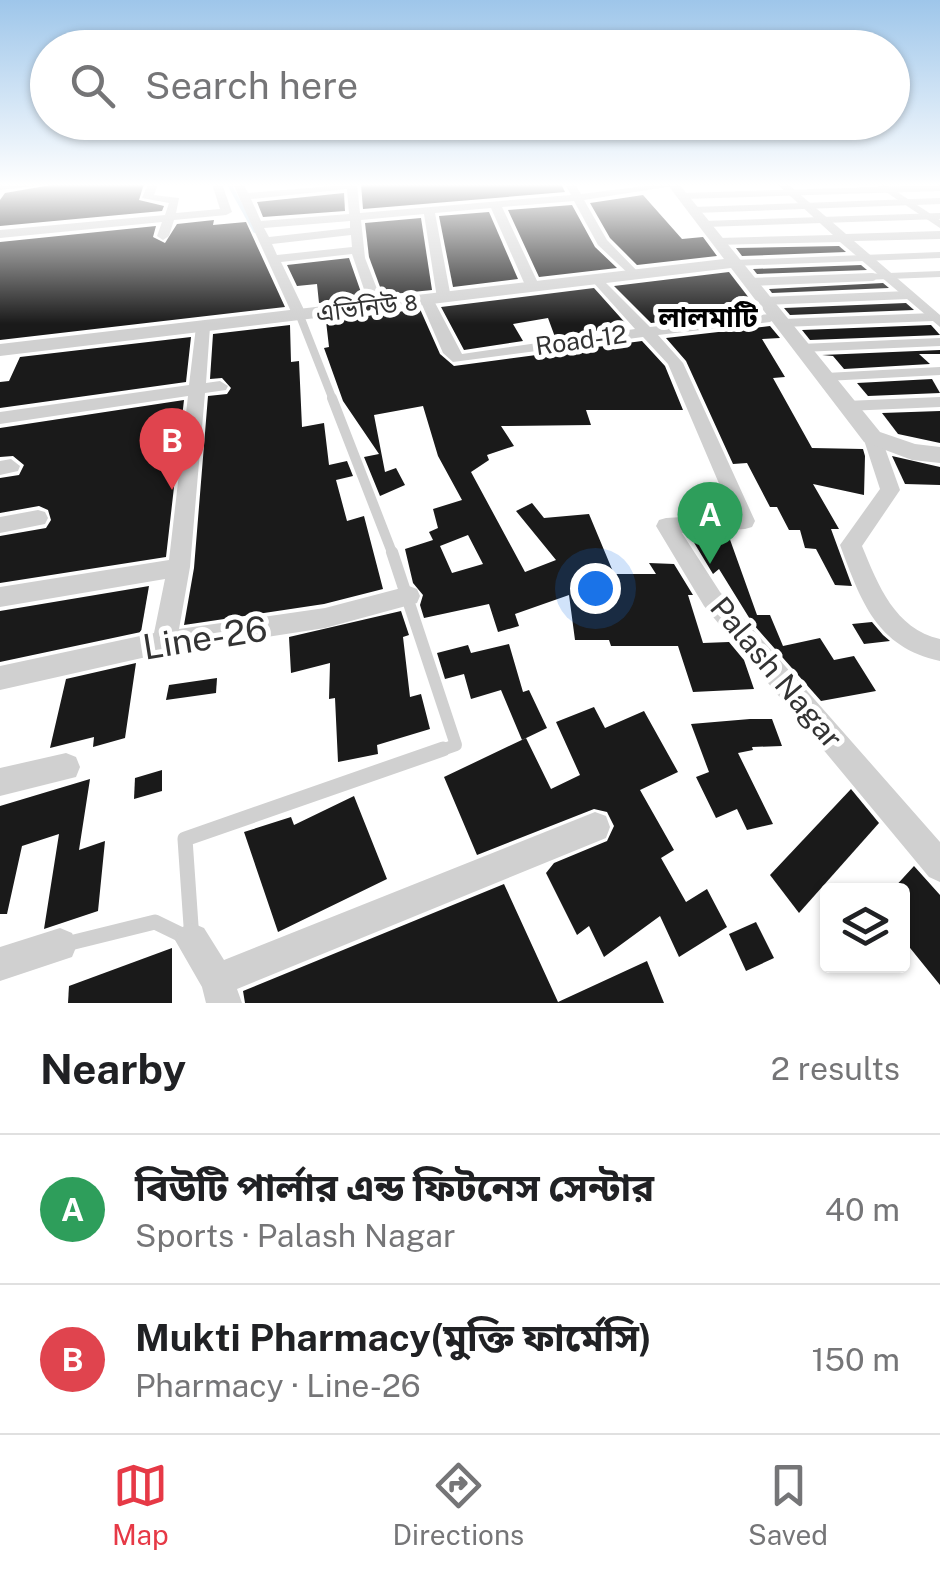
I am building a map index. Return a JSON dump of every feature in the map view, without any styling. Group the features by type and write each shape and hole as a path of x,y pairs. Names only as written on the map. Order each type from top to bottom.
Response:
{"street":[{"path":"0,234 33,231"},
{"path":"163,236 165,231"},
{"path":"260,231 300,316"},
{"path":"264,240 354,231 377,307"},
{"path":"431,231 436,299"},
{"path":"508,231 532,285"},
{"path":"595,231 633,274"},
{"path":"710,231 872,437 890,490 851,545 875,606 908,638 940,650"},
{"path":"837,231 937,320"},
{"path":"719,242 940,235"},
{"path":"273,259 358,250"},
{"name":"এভিনিউ ৪","path":"0,350 734,263"},
{"name":"Palash Nagar","path":"597,278 675,363 745,521 666,526 712,599 940,866"},
{"name":"Road-12","path":"436,299 451,353 459,359 772,314"},
{"path":"164,642 179,567 193,390 203,327"},
{"path":"0,418 220,386"},
{"path":"872,437 898,448 940,455"},
{"path":"0,525 38,518"},
{"path":"0,597 170,569"},
{"name":"Line-26","path":"0,678 164,642 310,621 409,596"},
{"path":"0,782 66,767"},
{"path":"192,940 220,992 595,827"},
{"path":"0,964 60,945"}],"lane":[{"path":"734,263 940,255"},
{"path":"749,282 940,274"},
{"path":"772,314 908,295"},
{"path":"772,314 937,320"},
{"path":"192,940 185,839 456,746 426,663 409,596 300,316"},
{"path":"801,348 940,342"},
{"path":"824,377 940,371"},
{"path":"846,406 940,402"},
{"path":"60,945 156,922 192,940"}],"building":[{"path":"109,231 155,231 153,237 165,243 173,231 250,231 285,307 0,340 0,242"},
{"path":"366,231 423,231 432,290 383,295 369,257"},
{"path":"442,231 497,231 518,279 453,287"},
{"path":"518,231 586,231 595,247 617,268 539,277"},
{"path":"606,231 675,231 682,239 703,237 717,256 637,265"},
{"path":"839,246 846,252 742,256 736,248"},
{"path":"349,258 363,298 319,303 317,284 297,286 287,265"},
{"path":"861,265 867,270 757,274 753,269"},
{"path":"729,272 759,311 651,323 614,286"},
{"path":"883,283 889,288 772,293 769,289"},
{"path":"594,288 628,326 555,337 548,318 513,324 523,341 464,350 441,307"},
{"path":"906,303 914,310 790,315 784,308"},
{"path":"420,309 440,354 454,366 642,341 665,366 683,410 586,410 591,425 501,426 514,446 487,455 489,460 471,472 525,572 556,560 516,511 532,503 544,518 589,514 614,574 656,574 649,563 674,564 693,595 688,595 703,643 729,642 744,660 754,689 693,692 678,646 611,646 609,640 575,640 569,595 515,614 519,626 498,632 489,604 424,618 420,605 423,595 413,583 405,549 433,540 429,532 438,528 433,509 462,500 438,456 423,406 374,415 385,472 396,468 405,485 380,496 364,457 379,454 343,401 324,348 329,347 326,321","holes":["468,535 483,564 452,573 440,546"]},
{"path":"290,325 291,362 299,361 302,427 324,423 329,465 347,461 353,476 336,480 347,521 364,516 383,589 324,604 184,625 194,568 208,396 227,394 231,388 222,378 210,379 213,334"},
{"path":"931,325 940,335 810,340 802,330"},
{"path":"770,326 780,338 762,339 785,377 773,378 812,448 863,449 864,495 813,484 839,529 831,529 852,586 835,585 816,549 805,548 800,530 789,530 777,507 770,507 747,463 733,464 686,361 666,338"},
{"path":"191,337 186,382 0,408 0,382 9,381 20,357"},
{"path":"940,350 940,354 919,354 930,364 844,369 833,356 822,355"},
{"path":"932,379 940,393 868,396 857,383"},
{"path":"184,400 166,557 0,583 0,536 46,528 51,520 48,510 39,506 0,513 0,478 19,475 24,465 13,456 0,457 0,428"},
{"path":"940,411 940,443 898,434 882,413"},
{"path":"892,456 940,467 940,485 905,484"},
{"path":"728,534 757,615 770,615 783,646 820,638 834,660 854,656 876,691 821,701 753,624 719,569 713,574 690,536"},
{"path":"149,586 141,632 0,662 0,611"},
{"path":"401,611 409,635 403,637 410,697 421,694 430,729 377,745 378,754 338,762 335,698 329,699 330,663 291,673 289,637"},
{"path":"872,622 890,641 864,644 852,624"},
{"path":"509,644 523,692 529,690 547,728 522,740 501,690 471,699 464,674 445,679 437,653 468,645 471,653"},
{"path":"136,663 125,738 93,747 94,737 50,748 66,679"},
{"path":"217,678 216,693 166,700 169,685"},
{"path":"594,707 605,728 644,711 678,772 640,790 674,850 661,858 686,902 707,889 727,927 679,957 660,916 604,957 589,926 577,935 546,873 554,863 607,841 614,826 607,812 594,809 477,855 444,777 526,738 551,789 580,775 556,722"},
{"path":"772,719 782,746 752,747 753,750 738,753 773,824 747,830 737,809 716,818 696,777 709,772 691,724"},
{"path":"162,770 162,791 134,799 135,778"},
{"path":"90,779 79,850 105,841 98,911 44,929 59,834 22,846 7,914 0,914 0,806"},
{"path":"851,789 879,823 826,883 820,883 820,889 799,913 770,875"},
{"path":"354,796 387,879 278,932 244,832 291,817 294,825"},
{"path":"914,866 940,895 940,985 910,948 910,883 898,883"},
{"path":"504,884 558,1002 647,961 664,1003 245,1003 243,991"},
{"path":"756,922 774,958 746,971 729,934"},
{"path":"172,948 172,1003 68,1003 69,986"}],"place":[{"name":"Mukti Pharmacy(মুক্তি ফার্মেসি)","path":"172,490"},
{"name":"বিউটি পার্লার এন্ড ফিটনেস সেন্টার","path":"710,564"}],"district":[{"name":"লালমাটি","path":"708,317"}]}
